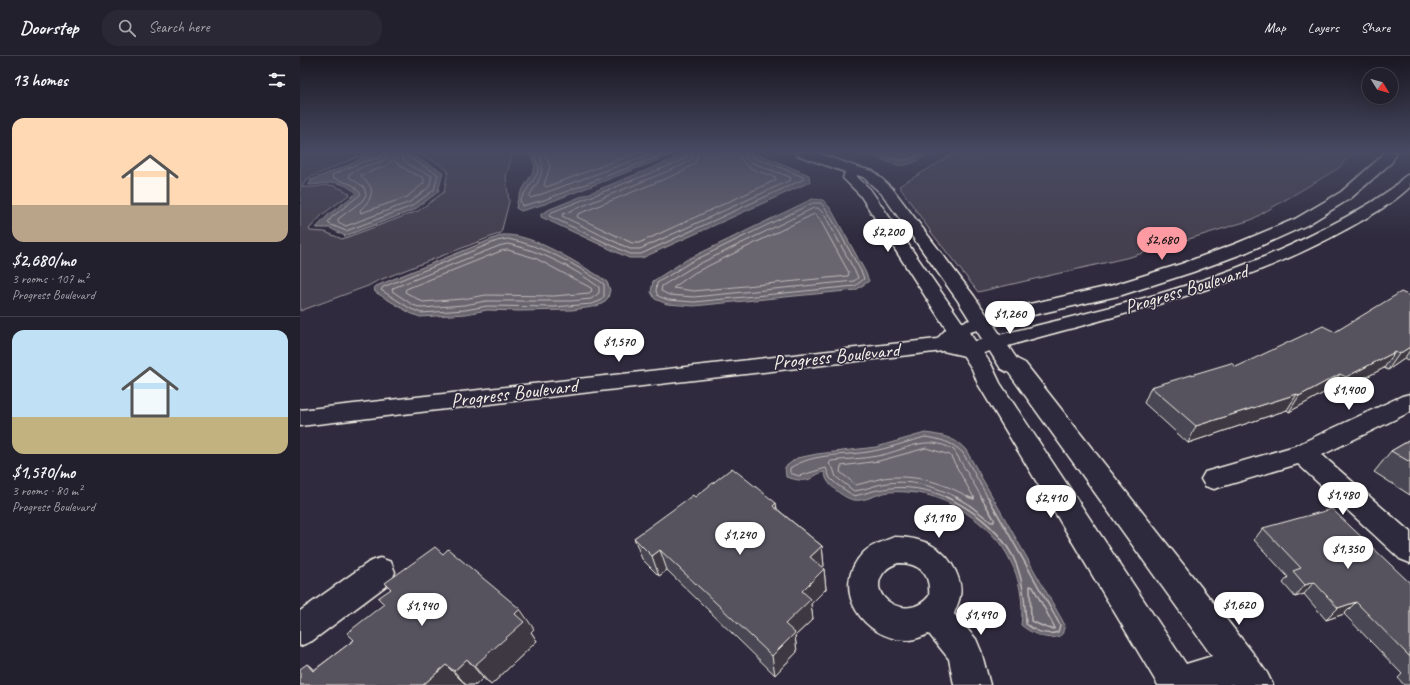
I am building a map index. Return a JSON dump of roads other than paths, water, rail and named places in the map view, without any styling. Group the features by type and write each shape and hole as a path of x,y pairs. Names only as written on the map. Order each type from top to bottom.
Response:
{"main road":[{"path":"854,181 865,192 956,342 983,369 989,384 1178,685 1247,674 1186,595 1017,368 1009,364 983,322 902,209 887,190 877,181"},
{"name":"Progress Boulevard","path":"956,342 983,322 1016,313 1116,291 1187,268 1241,248 1301,222 1346,195 1362,181"},
{"name":"Progress Boulevard","path":"300,418 956,342 995,342 1142,305 1215,283 1273,261 1340,228 1383,202 1406,181"},
{"path":"1214,479 1303,453 1410,402"},
{"path":"1303,453 1410,550"},
{"path":"300,630 380,572"},
{"path":"934,615 964,651 972,685"}],"water":[{"path":"310,181 441,181 438,192 414,210 345,236 330,228 316,228 329,214 357,193 338,183 309,185"},
{"path":"527,181 603,181 545,204 521,211 516,208 521,192"},
{"path":"619,181 810,182 642,258 629,258 541,217 541,214"},
{"path":"812,199 823,200 831,209 865,271 869,281 856,290 694,306 667,304 655,299 651,292 653,281 686,260"},
{"path":"502,235 526,238 539,243 599,276 607,282 610,290 608,298 602,304 593,307 572,310 487,310 466,314 420,317 410,313 375,292 374,287"},
{"path":"925,433 952,439 966,450 1065,625 1062,635 1052,638 1041,636 1021,625 1022,609 1019,583 1010,560 1003,548 983,526 958,508 930,496 907,492 889,492 863,500 854,500 847,498 831,485 826,479 825,472 807,480 798,480 786,477 785,467 797,458 817,454 876,447"}]}
